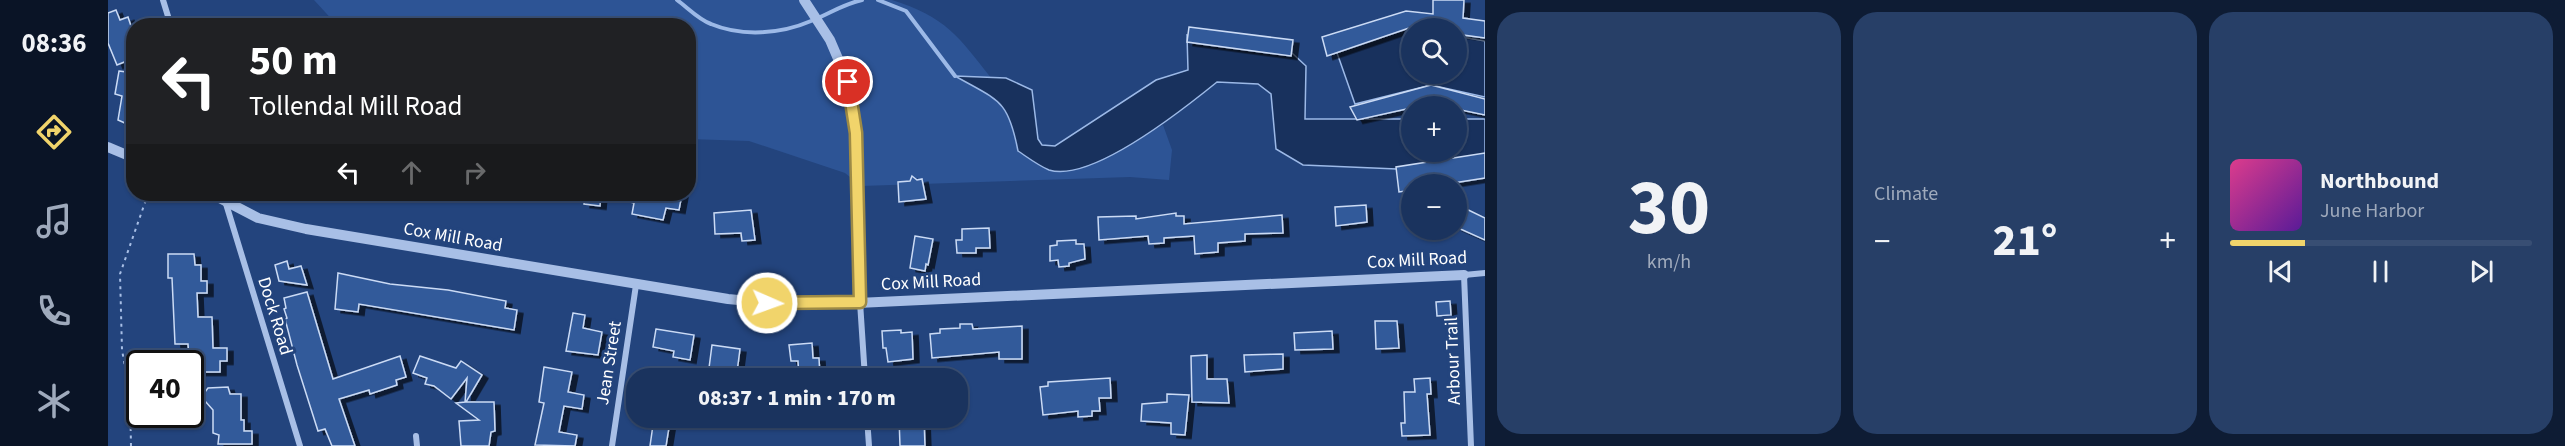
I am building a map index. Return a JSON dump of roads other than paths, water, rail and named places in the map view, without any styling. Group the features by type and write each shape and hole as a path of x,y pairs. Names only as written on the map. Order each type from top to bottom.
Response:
{"street":[{"path":"163,0 169,18"},
{"path":"804,0 830,40 848,82 856,133 860,302 864,368"},
{"path":"108,147 126,155"},
{"name":"Dock Road","path":"226,201 300,446"},
{"name":"Cox Mill Road","path":"232,201 258,218 306,229 636,285 771,303 860,302 1485,273"},
{"name":"Arbour Trail","path":"1464,275 1471,446"},
{"name":"Jean Street","path":"612,446 636,285"},
{"path":"868,428 869,446"},
{"path":"416,436 417,446"}],"waterway":[{"path":"677,0 711,24 748,32 787,29 862,0"},
{"path":"878,0 906,11 955,76"}]}
